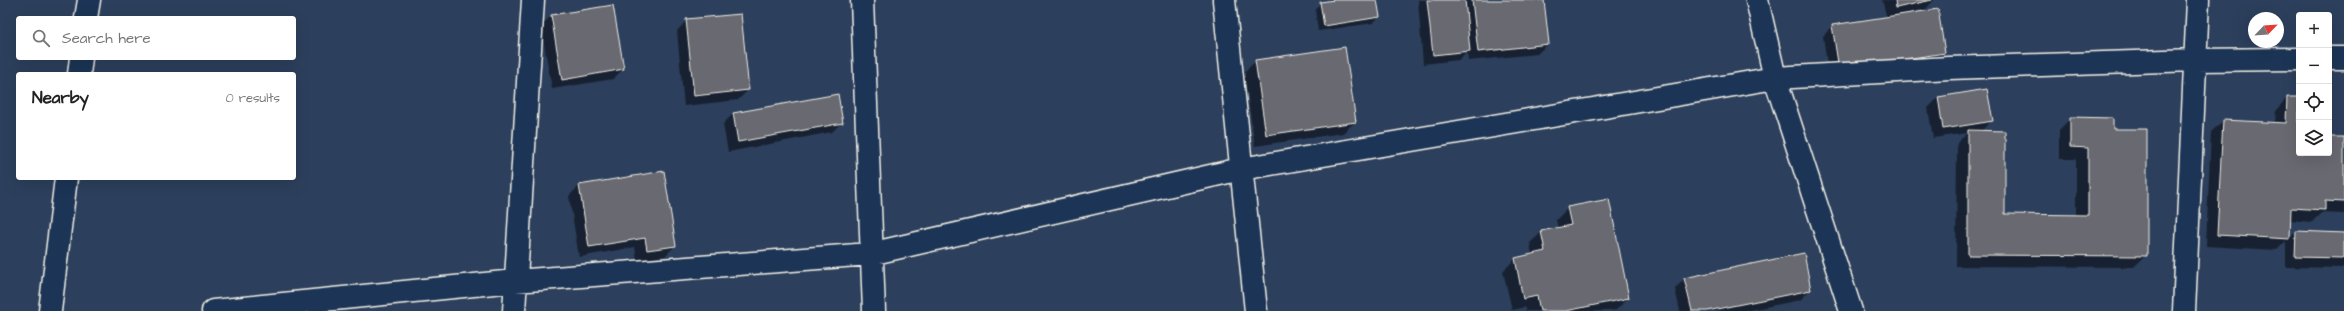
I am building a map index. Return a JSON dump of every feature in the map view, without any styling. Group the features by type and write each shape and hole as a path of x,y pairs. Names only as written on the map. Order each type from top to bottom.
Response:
{"street":[{"path":"86,16 89,0"},
{"path":"514,311 533,0"},
{"path":"862,0 870,254 874,311"},
{"path":"1224,0 1240,169 1256,311"},
{"path":"1756,0 1775,78 1851,311"},
{"path":"2184,311 2198,0"},
{"path":"2332,58 2344,58"},
{"path":"213,311 515,281 870,254 1240,169 1775,78 1949,68 2195,60 2296,59"},
{"path":"79,72 81,60"},
{"path":"50,311 66,180"}],"building":[{"path":"1335,0 1377,0 1380,17 1324,26 1320,2"},
{"path":"1427,0 1465,0 1470,51 1433,55"},
{"path":"1472,0 1544,0 1549,44 1478,52"},
{"path":"1895,0 1932,0 1896,8"},
{"path":"613,5 624,69 562,80 551,15"},
{"path":"1938,9 1945,53 1839,69 1832,25"},
{"path":"741,14 749,90 694,96 686,19"},
{"path":"1345,47 1356,122 1266,135 1255,60"},
{"path":"1987,89 1993,121 1943,129 1938,97"},
{"path":"838,94 843,123 738,142 733,113"},
{"path":"2287,97 2296,97 2296,156 2332,156 2332,137 2344,137 2344,202 2325,201 2325,210 2291,208 2290,239 2217,235 2223,120 2286,123"},
{"path":"2070,117 2113,118 2113,129 2147,129 2147,256 1968,255 1968,130 2005,131 2005,214 2088,215 2088,148 2070,147"},
{"path":"664,171 676,246 647,250 645,238 589,247 579,185"},
{"path":"1609,199 1629,298 1566,311 1540,311 1537,296 1523,299 1515,258 1545,251 1541,231 1571,225 1567,207"},
{"path":"2296,231 2344,233 2344,258 2295,257"},
{"path":"1804,253 1811,290 1707,311 1692,311 1684,278"}]}
